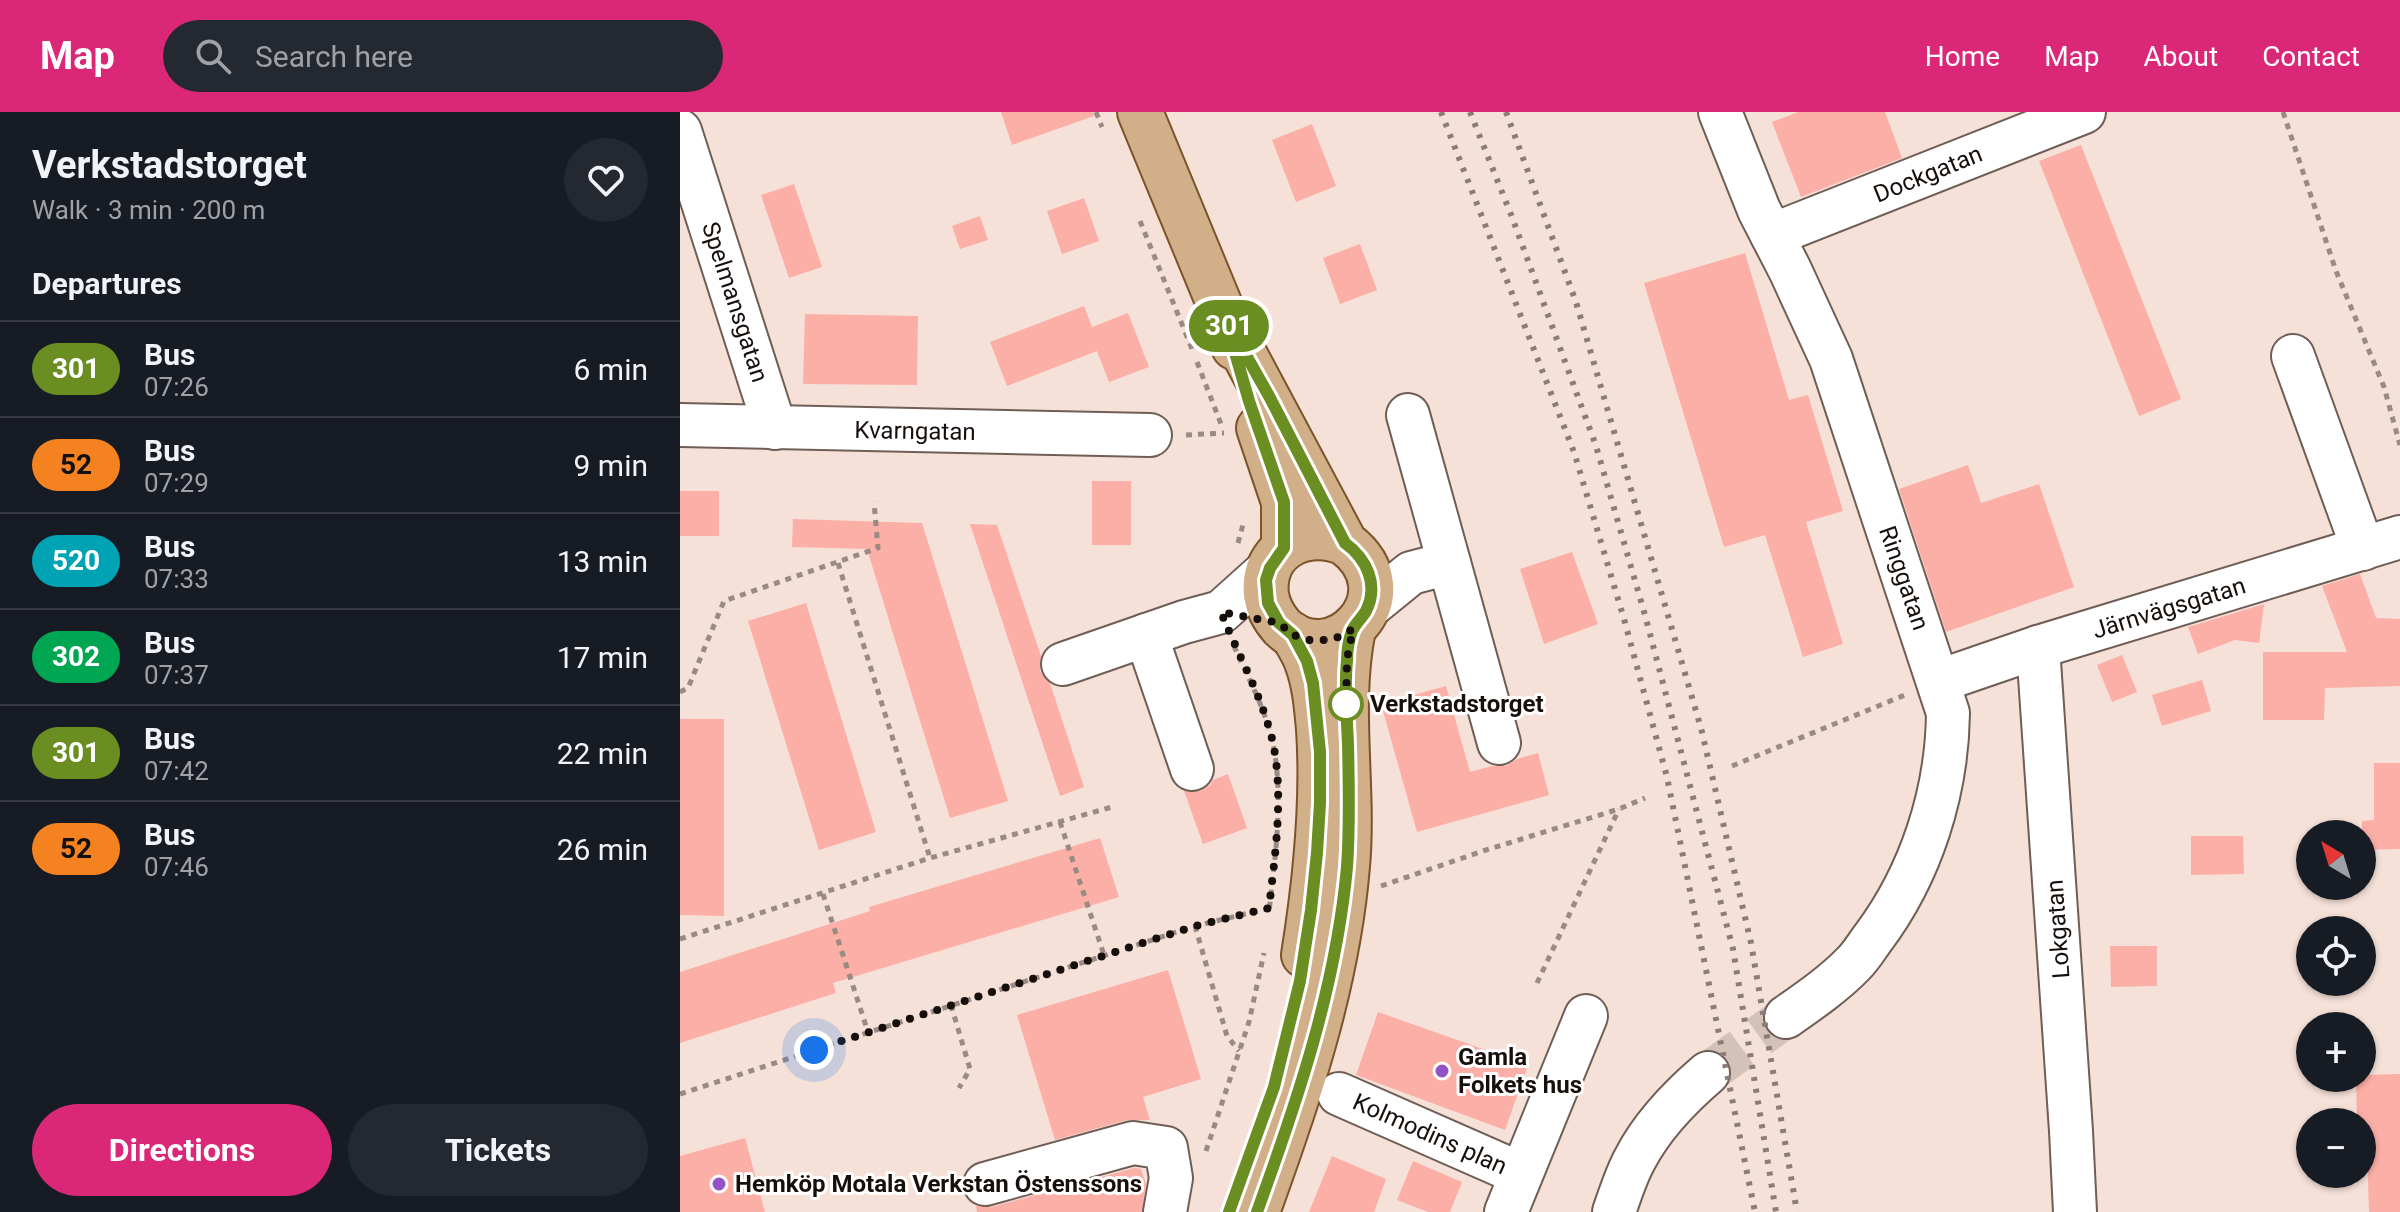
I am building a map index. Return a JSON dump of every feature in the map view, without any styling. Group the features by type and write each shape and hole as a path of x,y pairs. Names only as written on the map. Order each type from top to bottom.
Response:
{"main road":[{"path":"1140,112 1225,318 1249,401 1282,493 1286,523 1262,557 1268,603 1307,661 1313,683 1320,752 1320,803 1311,910 1288,1036 1274,1087 1229,1212"},
{"path":"1225,318 1371,584 1347,659 1345,689 1349,807 1342,914 1316,1039 1257,1212"},
{"path":"1262,557 1307,537 1320,536 1333,537 1354,551"},
{"path":"1286,629 1313,641 1324,641 1344,635 1360,619"}],"street":[{"name":"Ringgatan","path":"1720,112 1759,210 1831,359 1948,713 1948,746 1929,829 1915,869 1899,899 1854,963 1786,1017"},
{"name":"Dockgatan","path":"1772,235 2084,112"},
{"name":"Spelmansgatan","path":"680,131 775,428"},
{"path":"2293,356 2382,543"},
{"path":"1408,415 1430,568 1499,743"},
{"name":"Kvarngatan","path":"680,425 1150,435"},
{"name":"Järnvägsgatan","path":"1939,681 2038,647 2382,543"},
{"path":"1354,551 1430,568"},
{"path":"1221,612 1262,557"},
{"path":"1360,619 1430,568"},
{"path":"1063,664 1221,612 1286,629"},
{"path":"1146,635 1192,769"},
{"name":"Lokgatan","path":"2038,647 2070,1208"},
{"path":"1506,1212 1586,1016"},
{"path":"1614,1212 1635,1159 1657,1125 1708,1073"},
{"name":"Kolmodins plan","path":"1339,1094 1521,1174"},
{"path":"985,1184 1133,1143 1166,1148 1171,1178 1165,1212"}],"path":[{"path":"1096,112 1108,141"},
{"path":"2283,112 2336,271 2384,387 2400,445"},
{"path":"1137,214 1225,433"},
{"path":"680,692 688,688 724,601 878,548 874,502"},
{"path":"1245,518 1238,544 1262,557"},
{"path":"838,563 930,858"},
{"path":"1221,612 1264,714 1273,744 1277,779 1277,832 1268,921"},
{"path":"1732,766 1939,681"},
{"path":"1370,890 1645,798"},
{"path":"680,939 930,858 1112,807"},
{"path":"1537,983 1619,809"},
{"path":"1060,822 1104,955"},
{"path":"823,894 868,1032"},
{"path":"680,1094 1195,926 1269,908"},
{"path":"1195,926 1227,1036 1240,1052"},
{"path":"1205,1154 1249,1022 1265,948"},
{"path":"951,1005 970,1069 959,1088"}],"building":[{"path":"1001,112 1093,112 1094,116 1012,145"},
{"path":"1798,112 1885,112 1902,158 1801,197 1772,122"},
{"path":"1312,124 1336,186 1296,202 1272,140"},
{"path":"2081,145 2181,399 2139,416 2039,161"},
{"path":"794,184 822,267 789,278 761,195"},
{"path":"1084,198 1099,241 1062,254 1047,211"},
{"path":"980,216 988,240 960,249 952,226"},
{"path":"1360,244 1377,290 1340,304 1323,258"},
{"path":"1745,253 1789,400 1808,395 1843,511 1806,522 1843,644 1803,657 1765,535 1724,547 1644,283"},
{"path":"1084,306 1092,327 1128,313 1149,367 1109,382 1097,351 1007,386 990,342"},
{"path":"805,314 918,316 917,385 803,384"},
{"path":"1968,465 1981,503 2039,484 2074,587 1946,632 1899,489"},
{"path":"1092,481 1131,481 1131,545 1092,545"},
{"path":"680,491 719,491 719,536 680,536"},
{"path":"793,519 922,523 1008,801 950,818 867,549 792,547"},
{"path":"970,524 997,525 1041,656 1040,671 1050,683 1084,787 1060,796"},
{"path":"1572,552 1598,624 1544,644 1520,569"},
{"path":"2360,574 2376,618 2400,619 2400,686 2325,688 2324,720 2263,720 2263,652 2347,652 2322,586"},
{"path":"806,603 876,832 819,850 748,621"},
{"path":"2264,604 2259,643 2235,640 2198,654 2188,627"},
{"path":"2122,655 2137,692 2112,702 2097,665"},
{"path":"2202,680 2211,711 2162,726 2152,695"},
{"path":"1446,686 1470,772 1506,766 1538,753 1549,795 1417,832 1381,704"},
{"path":"680,719 724,719 724,916 680,915"},
{"path":"2374,763 2400,763 2400,849 2376,850"},
{"path":"1228,774 1247,828 1203,844 1184,791 1200,791 1213,780"},
{"path":"2191,836 2243,836 2244,874 2191,875"},
{"path":"1100,838 1119,897 833,983 836,993 680,1043 680,972 870,911 869,907"},
{"path":"2110,946 2157,946 2157,986 2111,987"},
{"path":"1168,970 1201,1079 1143,1097 1150,1120 1127,1120 1055,1140 1017,1015"},
{"name":"Gamla Folkets hus","path":"1378,1012 1528,1065 1505,1130 1356,1075"},
{"path":"2400,1074 2400,1212 2369,1212 2368,1188 2376,1188 2376,1108 2357,1108 2356,1092 2376,1092 2376,1075"},
{"name":"Hemköp Motala Verkstan Östenssons","path":"745,1138 765,1212 680,1212 680,1156"},
{"path":"1332,1156 1386,1179 1374,1212 1309,1212"},
{"path":"1413,1161 1462,1182 1450,1212 1428,1212 1397,1200"},
{"path":"1134,1168 1141,1169 1146,1184 1142,1212 977,1212 976,1206 991,1207"}],"tunnel":[{"path":"1708,1073 1786,1017"}],"railway":[{"path":"1441,112 1574,452 1624,619 1667,777 1755,1212"},
{"path":"1470,112 1596,446 1645,615 1733,949 1776,1212"},
{"path":"1506,112 1576,302 1701,728 1751,943 1797,1212"}],"bus line":[{"name":"301","path":"1229,1212 1274,1087 1300,981 1317,853 1320,752 1318,716 1307,661 1293,635 1279,623 1268,603 1266,580 1276,557 1284,548 1284,502 1249,401 1225,318 1345,543 1363,560 1371,584 1368,608 1353,629 1347,659 1345,689 1349,807 1342,914 1316,1039 1257,1212"}],"place":[{"name":"Verkstadstorget","path":"1346,704"},
{"name":"Gamla Folkets hus","path":"1442,1071"},
{"name":"Hemköp Motala Verkstan Östenssons","path":"719,1184"}],"route":[{"path":"814,1050 1195,926 1269,908 1277,832 1277,779 1273,744 1264,714 1221,612 1279,623 1293,635 1313,641 1334,639 1353,629 1347,659 1346,704"}]}
